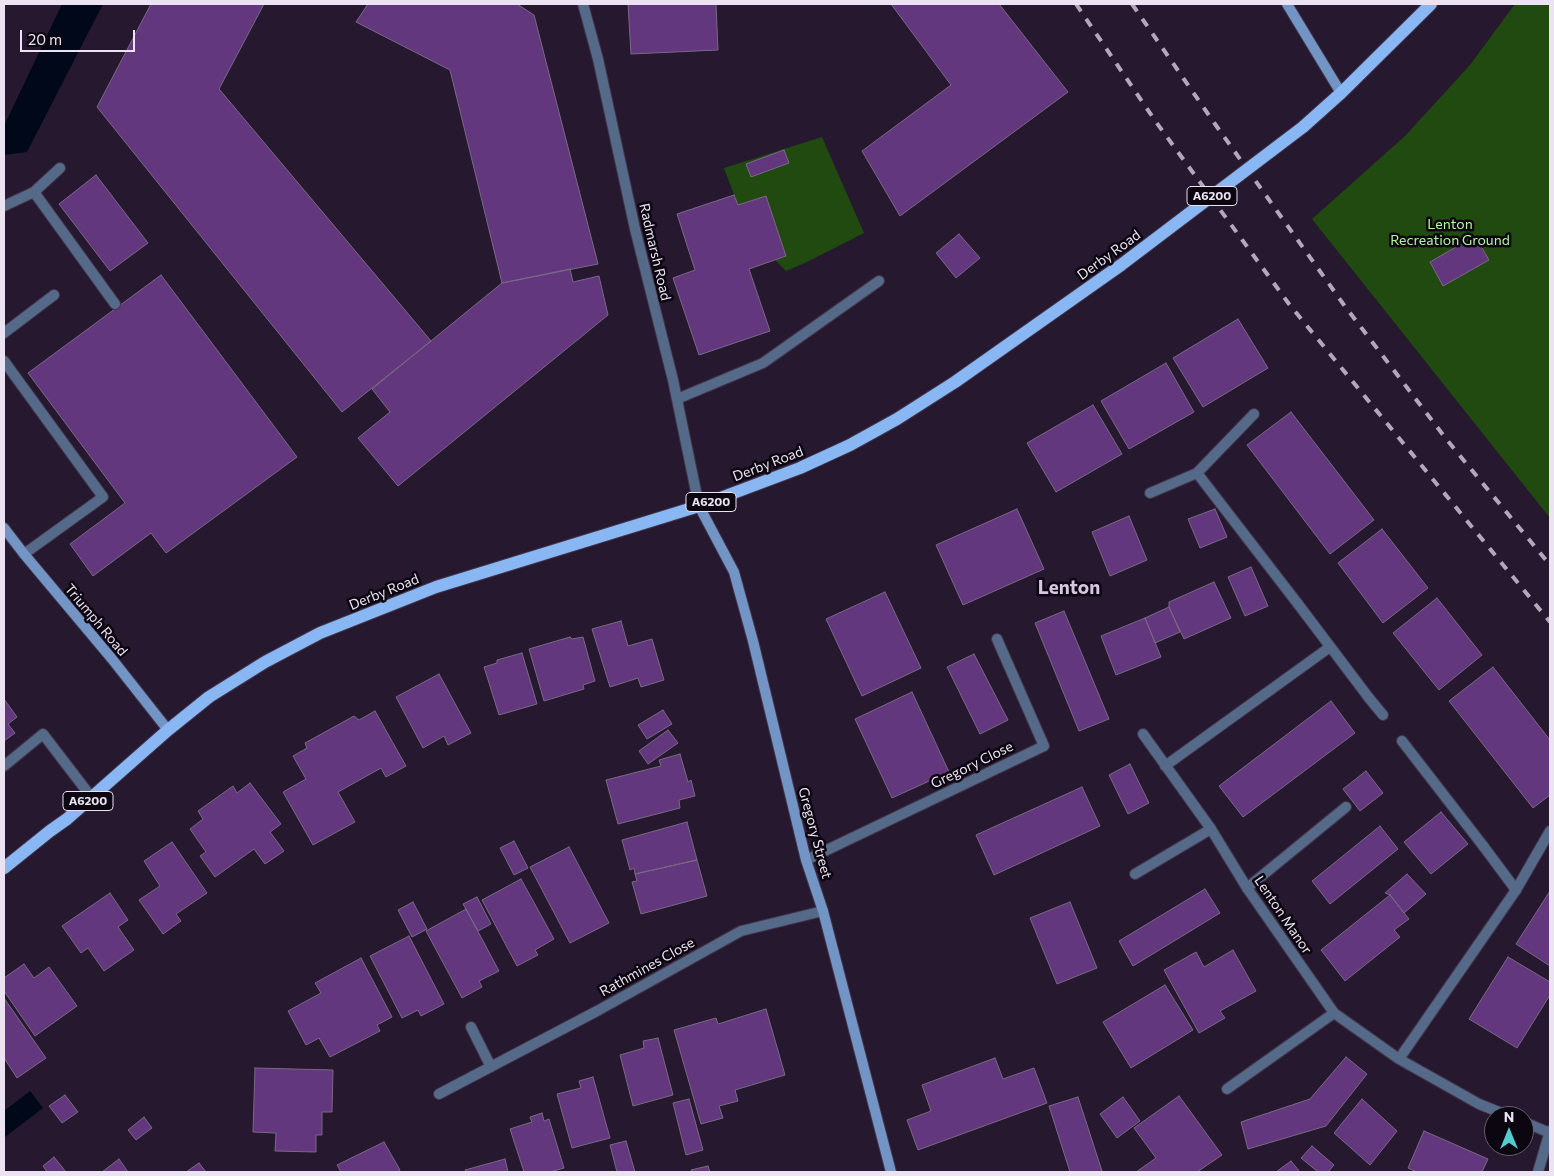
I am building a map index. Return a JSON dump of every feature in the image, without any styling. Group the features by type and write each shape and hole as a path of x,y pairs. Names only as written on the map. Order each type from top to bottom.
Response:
{"main road":[{"name":"Derby Road","path":"4,868 67,819 168,730 209,697 264,662 320,633 436,587 699,506 800,468 850,445 889,424 955,382 1121,265 1302,127 1341,93 1431,4"}],"street":[{"name":"Radmarsh Road","path":"583,4 598,59 615,143 677,399 699,506"},
{"path":"1287,4 1341,93"},
{"path":"4,206 34,192 60,168"},
{"path":"34,192 115,304"},
{"path":"677,399 762,363 878,281"},
{"path":"4,333 54,295"},
{"path":"4,361 103,497 24,554"},
{"path":"1150,493 1197,473 1254,414"},
{"path":"1197,473 1383,715"},
{"name":"Gregory Street","path":"699,506 734,572 806,860 823,911 891,1172"},
{"name":"Triumph Road","path":"5,533 112,659 168,730"},
{"name":"Gregory Close","path":"806,860 1044,746 997,639"},
{"path":"1164,766 1330,647"},
{"path":"4,766 43,734 92,798"},
{"name":"Lenton Manor","path":"1143,734 1164,766 1211,829 1247,888 1334,1013 1398,1059 1484,1106"},
{"path":"1402,741 1516,890"},
{"path":"1247,888 1346,807"},
{"path":"1135,874 1211,829"},
{"path":"1398,1059 1516,890 1550,832"},
{"name":"Rathmines Close","path":"439,1094 741,931 823,911"},
{"path":"1227,1089 1334,1013"},
{"path":"471,1027 491,1067"},
{"path":"1534,1126 1550,1132 1538,1172"}],"green space":[{"name":"Lenton Recreation Ground","path":"1515,4 1550,4 1550,518 1312,219 1405,136 1470,65"},
{"path":"822,137 864,233 786,271 775,260 786,256 766,196 738,205 724,168"}],"water":[{"path":"62,4 103,4 27,152 4,155 4,126"},
{"path":"30,1091 43,1108 5,1137 4,1111"}],"building":[{"path":"151,4 264,4 219,89 431,341 342,412 97,107"},
{"path":"368,4 517,4 534,15 598,264 502,283 450,70 356,22"},
{"path":"628,4 716,4 718,50 631,54"},
{"path":"891,4 999,4 1068,92 900,216 862,151 951,85"},
{"path":"784,150 789,163 751,177 746,164"},
{"path":"96,175 148,243 110,271 59,204"},
{"path":"734,195 738,205 766,196 786,256 749,269 770,331 699,355 673,278 695,270 677,214"},
{"path":"959,234 980,258 956,278 936,253"},
{"path":"1475,236 1489,260 1443,286 1430,262"},
{"path":"570,269 573,282 599,276 608,315 398,486 358,438 390,412 372,389 502,283"},
{"path":"161,275 297,457 166,553 151,533 93,576 70,544 125,503 28,373"},
{"path":"1238,319 1268,368 1203,407 1173,358"},
{"path":"1166,363 1194,412 1129,449 1101,401"},
{"path":"1093,405 1122,454 1056,492 1027,443"},
{"path":"1291,412 1374,520 1330,554 1247,445"},
{"path":"1017,509 1044,569 963,605 936,545"},
{"path":"1215,509 1227,537 1200,548 1188,519"},
{"path":"1129,516 1147,560 1110,576 1092,532"},
{"path":"1382,529 1428,588 1383,623 1338,563"},
{"path":"1251,567 1268,606 1245,616 1228,577"},
{"path":"1214,582 1231,618 1184,639 1169,607 1169,602"},
{"path":"885,592 921,668 862,696 826,619"},
{"path":"1437,598 1482,655 1439,690 1393,633"},
{"path":"1169,607 1180,632 1155,643 1145,618"},
{"path":"1064,611 1109,719 1079,731 1035,623"},
{"path":"1145,618 1161,657 1116,675 1101,636"},
{"path":"621,621 628,646 652,639 664,680 641,687 638,678 610,687 592,629"},
{"path":"570,637 572,639 583,637 595,681 583,685 584,689 544,701 529,649"},
{"path":"522,653 537,704 499,715 484,667 497,663 497,660"},
{"path":"974,654 1008,720 980,734 947,667"},
{"path":"1493,667 1550,740 1550,795 1533,808 1449,701"},
{"path":"439,674 471,733 448,745 444,736 423,748 396,697"},
{"path":"912,692 949,772 892,798 855,719"},
{"path":"4,699 17,717 8,724 15,733 4,741"},
{"path":"1331,701 1355,733 1243,817 1219,786"},
{"path":"663,710 672,724 647,739 638,725"},
{"path":"375,711 406,766 386,777 381,768 338,792 355,822 313,845 283,792 306,779 293,756 307,748 305,743 354,716 359,720"},
{"path":"668,730 678,743 648,764 639,751"},
{"path":"680,754 688,782 691,780 695,796 679,800 680,808 618,824 606,780 661,766 659,760"},
{"path":"1130,764 1149,803 1128,814 1109,775"},
{"path":"1366,771 1383,793 1360,811 1343,789"},
{"path":"250,783 281,824 270,832 284,851 265,864 254,849 215,877 200,856 206,852 190,829 203,819 198,811 233,786 237,793"},
{"path":"1082,787 1100,826 994,875 976,835"},
{"path":"1441,812 1468,844 1431,874 1404,842"},
{"path":"687,822 697,860 635,874 634,868 630,870 622,840"},
{"path":"1380,826 1398,849 1330,904 1312,881"},
{"path":"514,841 528,868 514,875 500,848"},
{"path":"172,842 207,893 176,914 181,921 163,934 139,900 160,886 144,861"},
{"path":"569,847 609,923 570,943 530,867"},
{"path":"697,860 707,896 641,914 632,882 637,881 635,874"},
{"path":"1407,874 1426,894 1404,913 1390,895 1385,893"},
{"path":"521,879 554,939 535,950 538,955 517,966 482,900"},
{"path":"1205,889 1220,913 1133,966 1119,941"},
{"path":"1550,891 1550,966 1516,944"},
{"path":"110,893 128,920 118,927 134,950 104,971 88,948 81,953 62,926"},
{"path":"1390,895 1409,919 1394,930 1400,937 1345,981 1321,950"},
{"path":"477,897 491,924 478,931 463,904"},
{"path":"413,902 427,929 412,937 398,910"},
{"path":"1070,902 1097,968 1057,984 1030,918"},
{"path":"466,909 499,971 479,981 482,987 462,998 426,931"},
{"path":"409,936 444,1004 421,1016 418,1010 402,1018 370,956"},
{"path":"1233,950 1256,991 1220,1011 1225,1018 1199,1033 1164,970 1196,952 1204,967"},
{"path":"1508,957 1550,982 1550,995 1517,1048 1469,1019"},
{"path":"361,958 392,1017 377,1025 380,1031 330,1057 319,1038 306,1045 288,1011 321,993 315,983"},
{"path":"24,964 34,978 49,967 77,1006 35,1036 4,991 4,978"},
{"path":"1165,985 1193,1030 1131,1068 1103,1022"},
{"path":"4,998 46,1058 17,1078 4,1058"},
{"path":"766,1009 785,1075 735,1090 738,1101 719,1106 723,1118 701,1124 674,1030 716,1018 718,1024"},
{"path":"658,1038 673,1095 633,1106 620,1055 644,1048 643,1041"},
{"path":"1346,1057 1367,1074 1326,1126 1248,1149 1241,1122 1310,1099"},
{"path":"995,1058 1003,1079 1034,1068 1047,1103 918,1150 907,1120 931,1111 922,1085"},
{"path":"255,1068 333,1070 332,1112 322,1112 322,1135 316,1135 316,1152 275,1151 276,1133 253,1132"},
{"path":"593,1077 610,1138 572,1148 557,1094 581,1088 579,1081"},
{"path":"65,1095 78,1112 62,1123 49,1106"},
{"path":"1179,1096 1222,1155 1197,1172 1136,1172 1156,1158 1134,1128"},
{"path":"1078,1097 1102,1171 1070,1172 1049,1106"},
{"path":"1123,1097 1140,1121 1117,1138 1100,1114"},
{"path":"689,1099 703,1150 686,1155 673,1103"},
{"path":"1362,1099 1397,1131 1370,1165 1334,1133"},
{"path":"542,1113 544,1121 549,1119 564,1168 550,1172 524,1172 510,1129 532,1122 530,1117"},
{"path":"144,1117 152,1128 136,1140 128,1130"},
{"path":"1424,1131 1488,1159 1482,1172 1417,1172 1408,1168"},
{"path":"626,1141 635,1172 617,1172 610,1145"},
{"path":"384,1142 400,1170 397,1172 341,1172 337,1165"},
{"path":"1312,1146 1334,1165 1328,1172 1318,1172 1301,1158"},
{"path":"54,1157 66,1172 47,1172 43,1166"},
{"path":"119,1159 128,1172 102,1172"},
{"path":"505,1159 508,1172 466,1172 465,1170"},
{"path":"1291,1161 1300,1172 1276,1172"},
{"path":"199,1163 206,1172 186,1172"},
{"path":"708,1166 710,1172 692,1172 691,1170"}],"railway":[{"path":"1076,4 1156,122 1289,304 1550,622"},
{"path":"1132,4 1344,305 1447,440 1550,565"}],"district":[{"name":"Lenton","path":"1069,588"}]}
